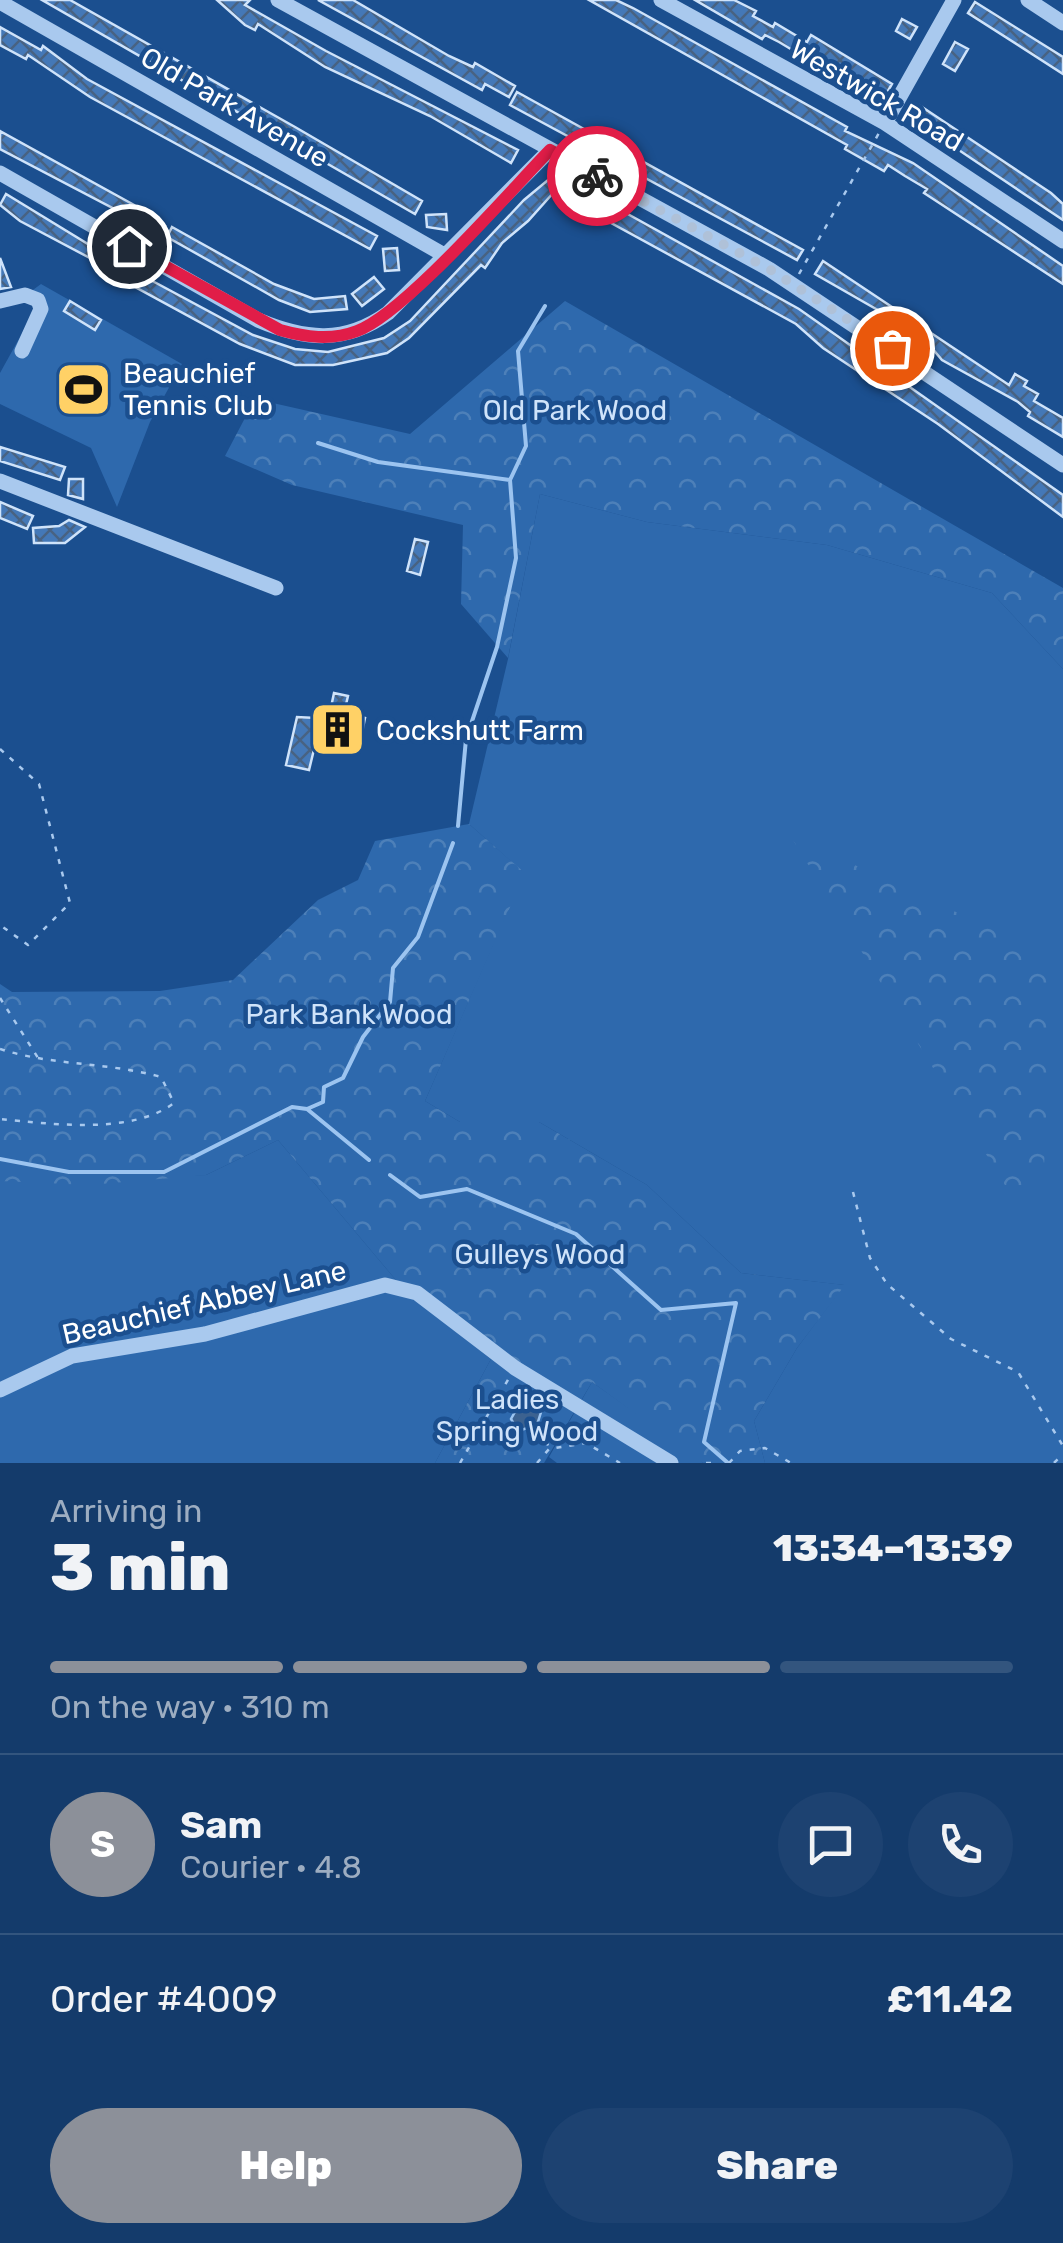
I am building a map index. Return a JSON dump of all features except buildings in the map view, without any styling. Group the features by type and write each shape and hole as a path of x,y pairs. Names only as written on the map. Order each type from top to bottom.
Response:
{"street":[{"path":"278,0 794,284 1063,465"},
{"name":"Westwick Road","path":"661,0 885,123 1063,241"},
{"path":"885,123 954,0"},
{"path":"1028,0 1063,24"},
{"name":"Old Park Avenue","path":"0,2 446,256"},
{"path":"0,173 258,320 302,336 340,336 372,324 446,256 550,150"},
{"path":"0,301 25,294 38,300 41,310 22,351"},
{"path":"0,481 276,588"},
{"name":"Beauchief Abbey Lane","path":"0,1390 82,1354 204,1334 385,1286 417,1293 515,1368 672,1463"}],"path":[{"path":"794,284 885,123"},
{"path":"0,749 39,784 70,903 28,945 0,925"},
{"path":"0,998 41,1062"},
{"path":"0,1049 41,1062 135,1070 161,1077 174,1102 158,1114 116,1122 0,1120"},
{"path":"852,1192 870,1258 887,1284 951,1338 1018,1372 1063,1446"},
{"path":"460,1463 515,1368"},
{"path":"541,1429 549,1449"},
{"path":"537,1463 549,1449 586,1443 620,1463"},
{"path":"729,1463 740,1450 765,1448 791,1463"},
{"path":"1054,1463 1063,1454"}],"green space":[{"name":"Beauchief Tennis Club","path":"41,284 182,364 150,422 117,507 91,448 0,404 0,373 36,308 22,298"},
{"name":"Old Park Wood","path":"565,301 1063,588 1063,669 992,593 827,545 647,522 540,494 508,658 461,604 463,525 292,485 225,456 255,399 410,434"},
{"path":"540,494 647,522 827,545 992,593 1063,669 1063,1463 765,1463 754,1421 797,1348 844,1285 741,1273 647,1185 539,1122 460,1122 425,1101 524,873 469,824 508,659"},
{"path":"469,824 525,873 425,1101 460,1122 539,1122 647,1185 741,1273 845,1285 797,1348 754,1421 765,1463 703,1463 592,1382 544,1463 435,1463 491,1359 406,1292 278,1140 206,1175 89,1185 0,1181 0,984 12,992 160,991 233,980 318,900 358,880 375,841"},
{"path":"790,835 1053,957 1043,1191 1008,1190"},
{"path":"278,1140 406,1292 491,1359 435,1463 0,1463 0,1181 206,1175"},
{"path":"592,1382 703,1463 557,1463 549,1457"}],"water":[{"path":"536,1402 541,1412 537,1425 518,1431 511,1419 520,1403"}],"waterway":[{"path":"458,826 466,739 497,647 516,558 510,480 526,446 518,351 545,306"},
{"path":"318,443 378,462 510,480"},
{"path":"307,1109 323,1102 324,1087 343,1078 363,1037 390,1002 393,968 418,937 453,843"},
{"path":"0,1159 69,1172 164,1172 292,1107 307,1109 369,1160"},
{"path":"390,1175 420,1197 467,1189 576,1234 661,1310 736,1303 704,1442 728,1463"}],"way so far":[{"path":"597,176 769,269 892,348"}],"place":[{"name":"Beauchief Tennis Club","path":"84,389"},
{"name":"Cockshutt Farm","path":"337,730"}],"route":[{"path":"129,246 280,330 302,336 340,336 358,331 388,313 550,150 597,176"}],"park label":[{"name":"Park Bank Wood","path":"349,1014"},
{"name":"Gulleys Wood","path":"540,1254"},
{"name":"Ladies Spring Wood","path":"517,1415"}]}
